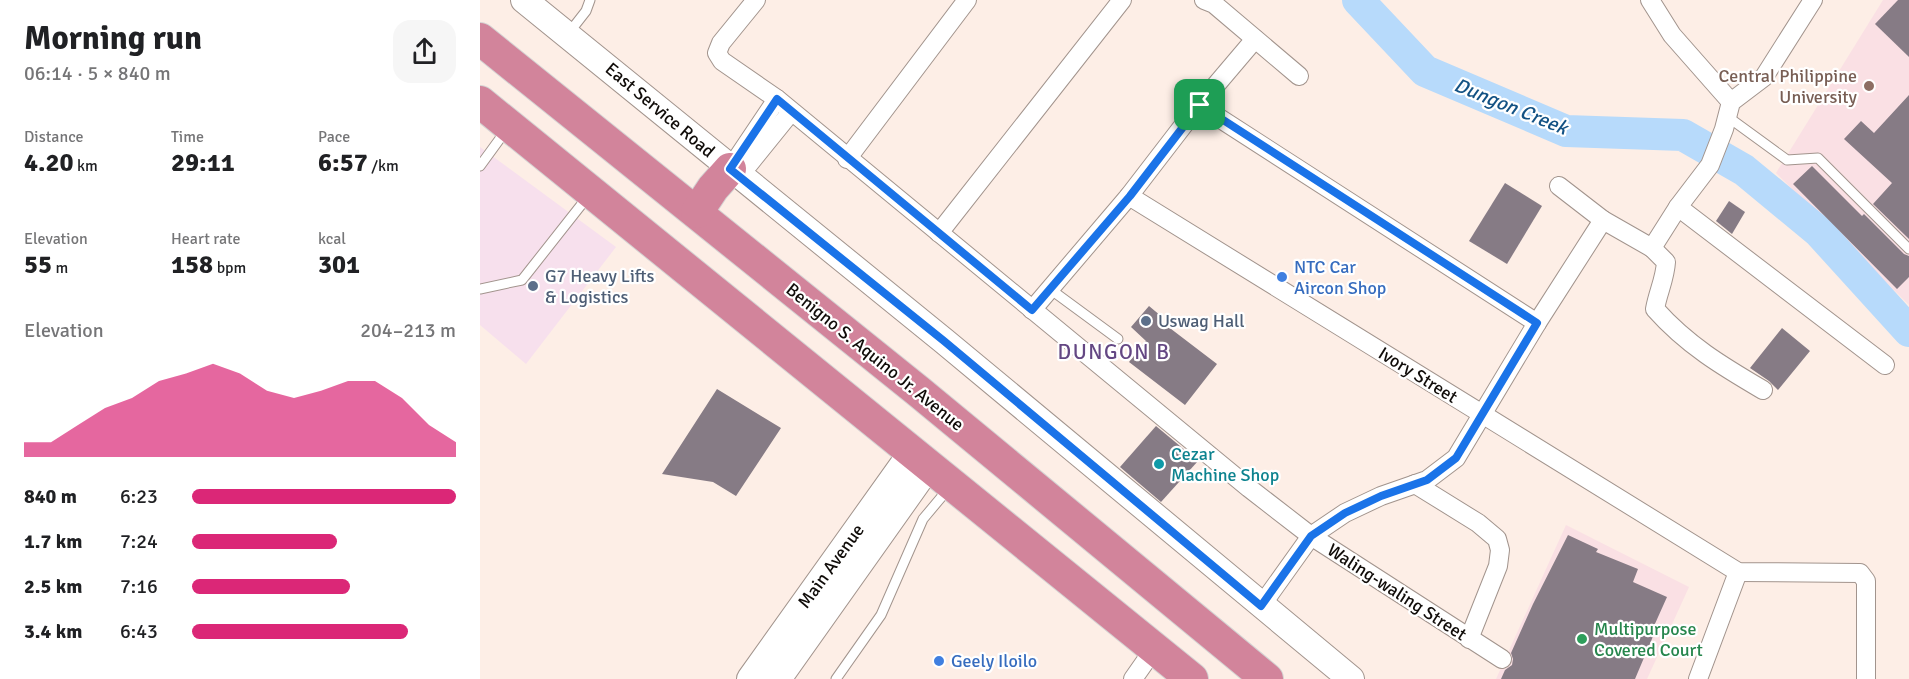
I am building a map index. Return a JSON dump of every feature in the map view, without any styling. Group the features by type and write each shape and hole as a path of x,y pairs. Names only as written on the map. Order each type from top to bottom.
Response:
{"highway":[{"name":"Benigno S. Aquino Jr. Avenue","path":"480,39 918,391 1267,679"},
{"path":"480,102 511,124 1192,679"},
{"path":"697,212 713,188 730,169"},
{"path":"774,340 806,302"}],"street":[{"name":"East Service Road","path":"524,0 944,341 1351,679"},
{"name":"Waling-waling Street","path":"756,0 720,44 717,53 722,61 777,99 1249,488 1311,536 1502,659"},
{"path":"847,159 967,0"},
{"path":"939,233 1122,0"},
{"path":"1204,0 1214,4 1299,76"},
{"path":"1650,0 1728,116"},
{"path":"1652,248 1678,207 1710,165 1728,116 1764,77 1813,0"},
{"path":"1032,310 1130,196 1254,39"},
{"path":"730,169 777,99"},
{"path":"1200,105 1537,323"},
{"path":"730,169 749,164 790,112"},
{"path":"1559,186 1603,220 1652,248 1666,262 1665,277 1655,309 1674,330 1712,360 1763,390"},
{"name":"Ivory Street","path":"1130,196 1738,572"},
{"path":"1678,207 1885,365"},
{"path":"1261,606 1311,536 1345,513 1381,496 1427,480 1456,458 1537,323 1603,220"},
{"name":"Main Avenue","path":"750,679 931,468"},
{"name":"Main Avenue","path":"778,679 931,468"},
{"path":"1415,484 1478,523 1497,539 1500,550 1498,566 1469,639"},
{"path":"1698,679 1738,572 1860,573 1866,581 1866,679"},
{"path":"1133,679 1154,648"}],"lane":[{"path":"568,34 586,11 590,0"},
{"path":"1728,116 1787,160 1818,158 1909,249"},
{"path":"480,166 511,124"},
{"path":"480,289 522,280 593,191"},
{"path":"1050,289 1118,339"},
{"path":"837,679 881,615 923,519 931,468"}],"shaded area":[{"name":"Central Philippine University","path":"1883,0 1909,0 1909,305 1776,173"},
{"name":"G7 Heavy Lifts & Logistics","path":"480,147 616,247 526,364 480,325"},
{"path":"1566,525 1689,587 1647,679 1496,679"}],"building":[{"path":"1898,0 1909,0 1909,57 1875,24"},
{"path":"1909,95 1909,239 1873,204 1892,183 1844,139 1861,121 1874,133"},
{"path":"1812,166 1862,216 1864,214 1904,254 1909,256 1909,277 1897,289 1793,184"},
{"path":"1505,183 1542,206 1507,264 1469,241"},
{"path":"1729,201 1745,212 1732,234 1716,221"},
{"path":"1149,306 1161,316 1158,319 1217,364 1185,405 1129,362 1146,341 1131,327"},
{"path":"1782,328 1810,351 1778,390 1750,368"},
{"path":"717,389 781,428 736,496 713,482 662,474"},
{"name":"Cezar Machine Shop","path":"1156,426 1198,461 1161,502 1120,467"},
{"path":"1568,535 1598,549 1596,552 1638,569 1633,582 1667,597 1635,679 1501,679 1505,670 1512,665 1511,653"}],"waterway":[{"name":"Dungon Creek","path":"1358,0 1425,71 1566,131 1683,135 1744,170 1819,232 1909,331"}],"place":[{"name":"Central Philippine University","path":"1869,86"},
{"name":"NTC Car Aircon Shop","path":"1282,277"},
{"name":"G7 Heavy Lifts & Logistics","path":"533,286"},
{"name":"Uswag Hall","path":"1146,321"},
{"name":"Cezar Machine Shop","path":"1159,464"},
{"name":"Multipurpose Covered Court","path":"1582,639"},
{"name":"Geely Iloilo","path":"939,661"}],"district":[{"name":"DUNGON B","path":"1114,352"}],"route":[{"path":"777,99 1032,310 1130,196 1200,105 1537,323 1456,458 1427,480 1381,496 1345,513 1311,536 1261,606 944,341 730,169 777,99"}]}
